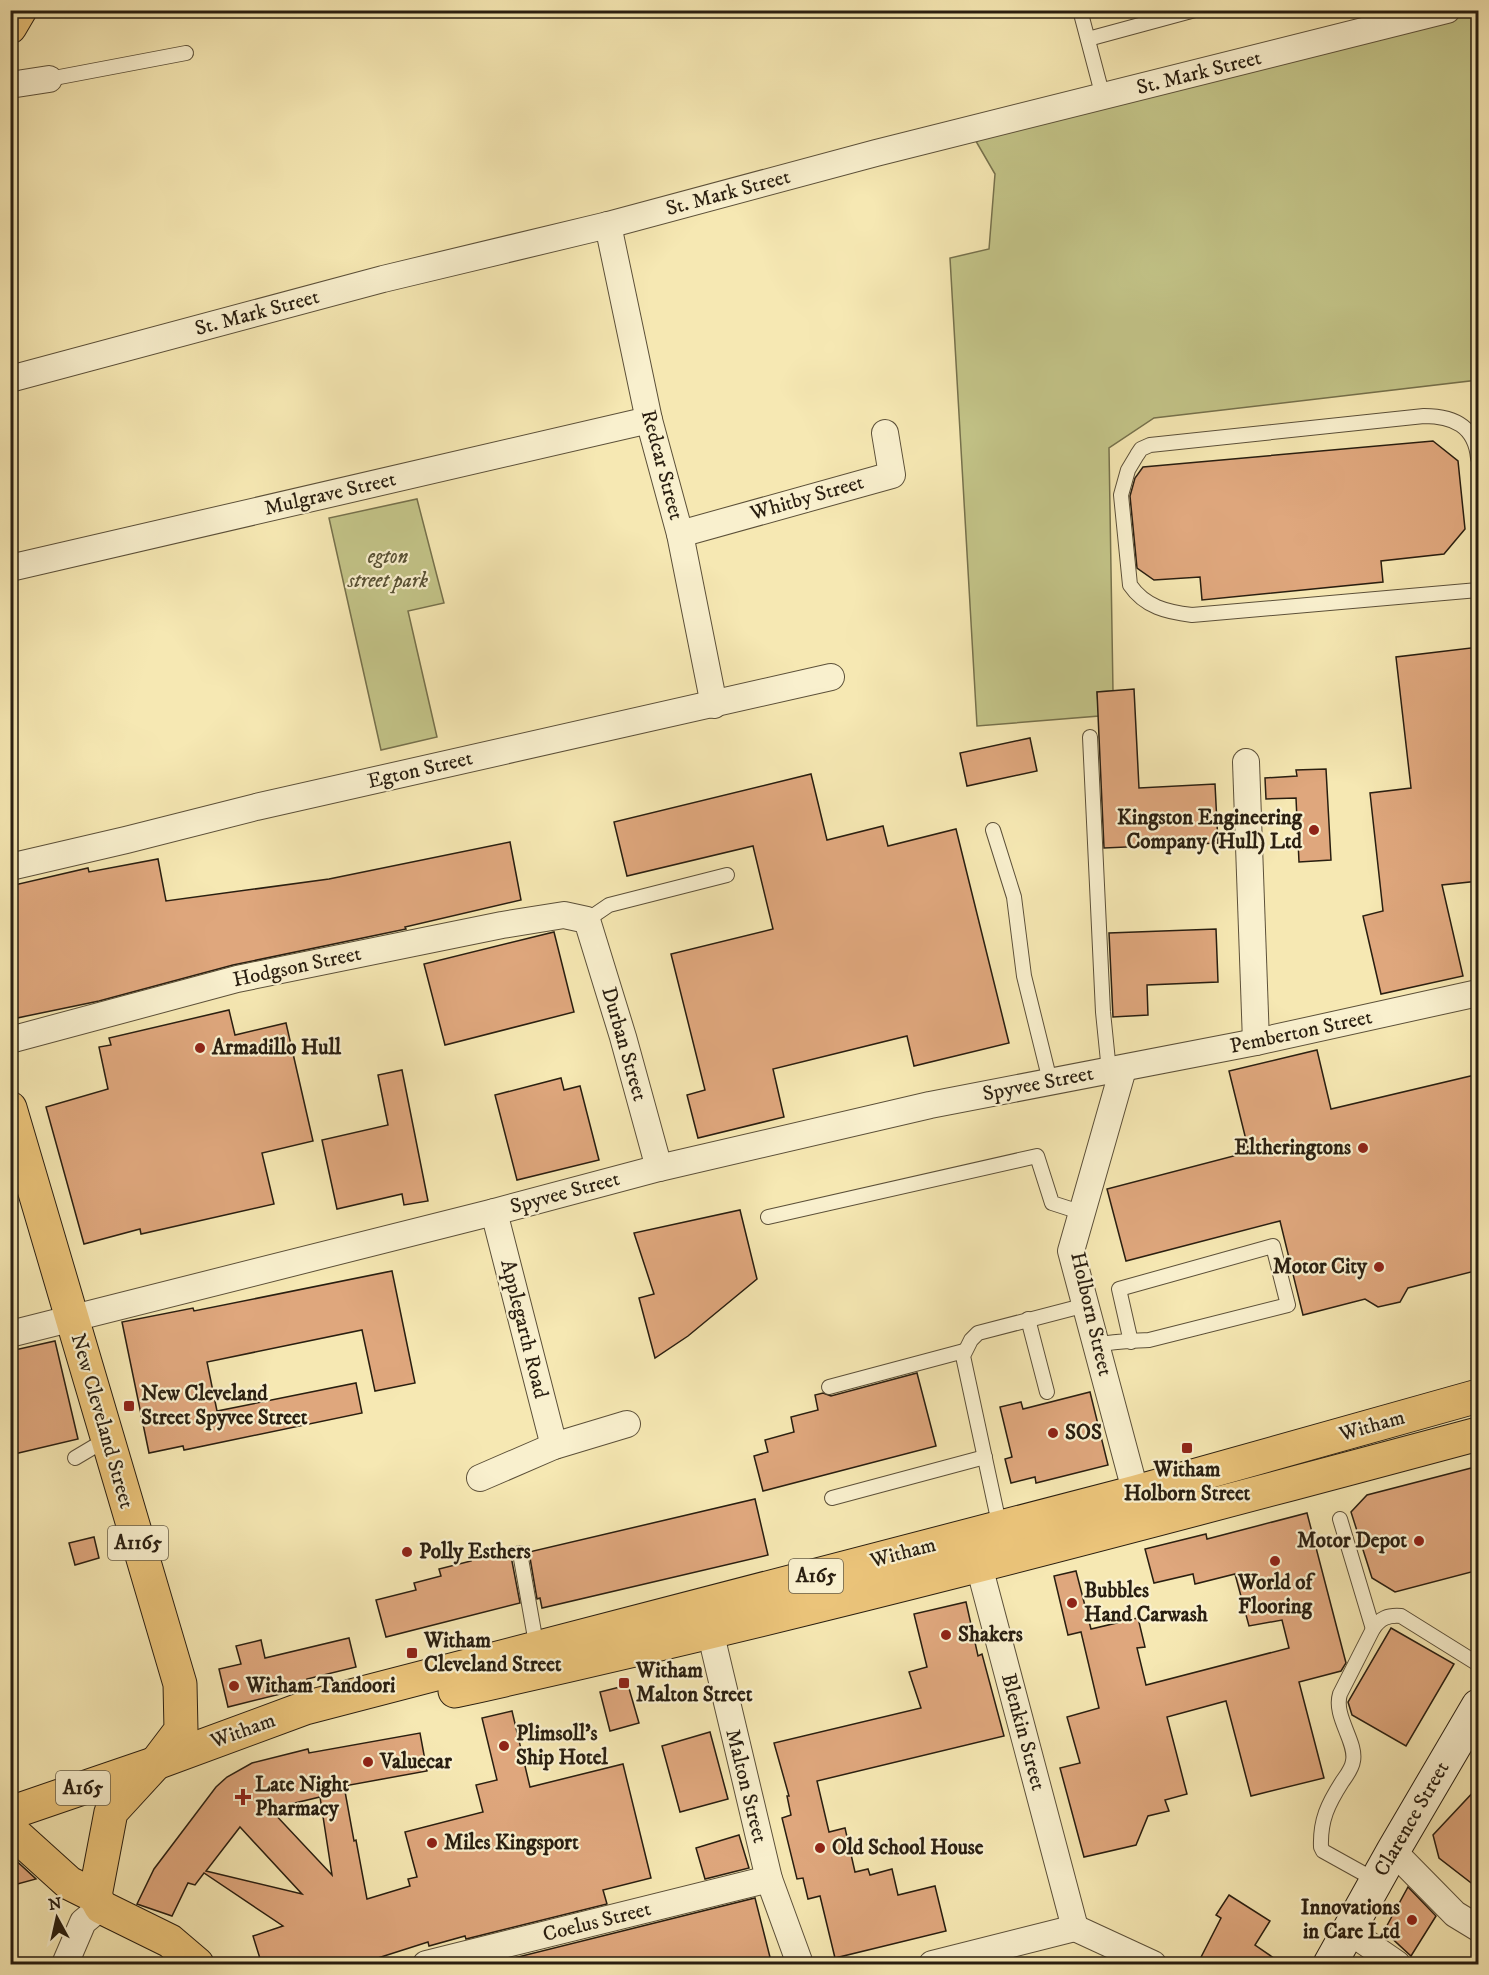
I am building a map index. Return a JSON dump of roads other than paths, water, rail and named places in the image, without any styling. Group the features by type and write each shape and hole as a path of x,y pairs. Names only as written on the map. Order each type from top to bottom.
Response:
{"main road":[{"path":"10,27 20,10"},
{"name":"New Cleveland Street","path":"10,1108 180,1684 181,1730 156,1763"},
{"name":"Witham","path":"13,1814 305,1708 538,1660 707,1619 984,1543 1136,1492 1479,1396"},
{"name":"Witham","path":"984,1543 1144,1524 1479,1434"},
{"name":"A1165","path":"98,1902 111,1812 156,1763"},
{"path":"13,1814 17,1836 69,1883 98,1902 170,1941 197,1965"}],"street":[{"name":"St. Mark Street","path":"10,379 383,279 608,225 876,153 1447,10"},
{"path":"10,85 49,80"},
{"name":"Redcar Street","path":"608,225 649,420 680,534 714,705"},
{"name":"Mulgrave Street","path":"10,568 649,420"},
{"name":"Whitby Street","path":"680,534 892,475 885,432"},
{"name":"Egton Street","path":"10,867 256,807 831,677"},
{"path":"1246,762 1256,1042"},
{"name":"Hodgson Street","path":"10,1040 260,975 502,925 564,915 587,920"},
{"name":"Durban Street","path":"587,920 623,1037 659,1168"},
{"name":"Pemberton Street","path":"1116,1070 1479,993"},
{"name":"Spyvee Street","path":"10,1334 659,1168 930,1105 1116,1070"},
{"name":"Holborn Street","path":"1116,1070 1083,1213 1071,1251 1144,1524"},
{"name":"Applegarth Road","path":"494,1212 554,1446"},
{"path":"480,1478 554,1446 627,1424"},
{"name":"Blenkin Street","path":"984,1543 1075,1928"},
{"name":"Malton Street","path":"707,1619 769,1880 800,1965"},
{"name":"Clarence Street","path":"1330,1965 1393,1851 1479,1706"},
{"path":"1393,1851 1455,1914 1479,1928"},
{"name":"Coelus Street","path":"426,1965 769,1880"},
{"path":"65,1965 83,1922 98,1902"},
{"path":"932,1965 1075,1928 1153,1965"},
{"path":"1349,1931 1397,1965"}],"lane":[{"path":"1080,10 1103,97"},
{"path":"1088,39 1195,10"},
{"path":"49,80 186,53"},
{"path":"1479,458 1477,446 1462,426 1442,416 1150,445 1141,449 1128,470 1120,501 1130,585 1136,594 1147,603 1172,612 1192,615 1479,590"},
{"path":"1090,737 1103,1012 1116,1070"},
{"path":"993,830 1014,897 1024,976 1050,1081"},
{"path":"587,920 609,904 727,875"},
{"path":"768,1217 1037,1156 1052,1203 1083,1213"},
{"path":"1097,1345 1110,1342 1131,1342 1149,1340 1288,1305 1274,1246 1119,1289 1131,1342"},
{"path":"984,1543 985,1457 964,1352 978,1333 1086,1305"},
{"path":"1028,1319 1047,1392"},
{"path":"829,1387 964,1352"},
{"path":"75,1458 107,1438"},
{"path":"832,1498 985,1457"},
{"path":"1340,1518 1372,1629"},
{"path":"520,1553 538,1660"},
{"path":"1377,1881 1323,1851 1321,1841 1323,1819 1330,1801 1353,1761 1353,1753 1338,1700 1372,1629 1385,1617 1401,1616 1479,1664"}],"place":[{"name":"Kingston Engineering Company (Hull) Ltd","path":"1314,830"},
{"name":"Armadillo Hull","path":"200,1048"},
{"name":"Eltheringtons","path":"1363,1148"},
{"name":"Motor City","path":"1379,1267"},
{"name":"New Cleveland Street Spyvee Street","path":"129,1406"},
{"name":"SOS","path":"1053,1433"},
{"name":"Witham Holborn Street","path":"1187,1448"},
{"name":"Motor Depot","path":"1419,1541"},
{"name":"Polly Esthers","path":"407,1552"},
{"name":"World of Flooring","path":"1275,1561"},
{"name":"Bubbles Hand Carwash","path":"1072,1603"},
{"name":"Shakers","path":"946,1635"},
{"name":"Witham Cleveland Street","path":"412,1653"},
{"name":"Witham Malton Street","path":"624,1683"},
{"name":"Witham Tandoori","path":"234,1686"},
{"name":"Plimsoll's Ship Hotel","path":"504,1746"},
{"name":"Valuecar","path":"368,1762"},
{"name":"Late Night Pharmacy","path":"243,1797"},
{"name":"Miles Kingsport","path":"432,1843"},
{"name":"Old School House","path":"820,1848"},
{"name":"Innovations in Care Ltd","path":"1412,1920"}],"park label":[{"name":"egton street park","path":"388,569"}]}
